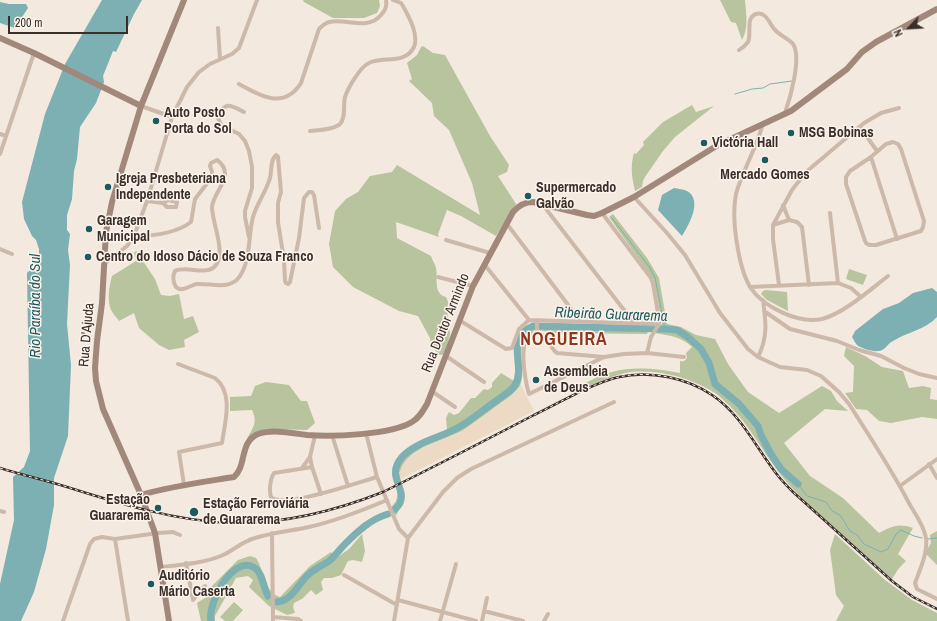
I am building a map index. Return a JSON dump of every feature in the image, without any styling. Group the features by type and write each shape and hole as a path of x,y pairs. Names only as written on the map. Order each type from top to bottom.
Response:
{"street":[{"path":"141,106 184,0"},
{"path":"103,264 127,246 134,236 147,201 172,117 181,97 192,80 210,64 232,54 239,48 257,0"},
{"path":"310,131 336,127 341,123 345,97 349,87 367,64 375,60 400,58 409,54 412,50 415,42 414,33 403,6 393,0"},
{"path":"239,84 266,98 278,98 295,91 301,84 319,29 322,25 330,21 368,23 380,16 386,1"},
{"name":"Rua Doutor Armindo","path":"141,495 158,490 235,476 240,468 247,443 251,438 259,434 279,432 315,435 366,433 395,429 412,422 425,408 433,392 472,286 513,212 522,204 533,202 587,216 594,216 602,213 634,196 718,145 791,111 847,69 862,52 876,42 937,9"},
{"path":"739,50 744,47 748,40 750,32 749,24 756,14 765,16 777,33 792,43 796,52 795,77 785,113"},
{"path":"218,28 220,59"},
{"path":"0,40 34,53 141,106 172,117"},
{"path":"0,154 34,53"},
{"path":"244,112 231,105 227,105 223,108 218,118 221,125 239,134 249,150 252,168 252,188 245,211 245,217 250,241"},
{"name":"Rua D'Ajuda","path":"141,106 111,207 106,232 102,303 96,353 96,381 103,409 141,495 155,533 169,621"},
{"path":"779,285 772,239 772,225 792,190 806,172 870,118 899,108"},
{"path":"764,123 736,194 735,207 738,251 743,270 750,287 763,300 786,315 809,320 821,319 833,315 888,276"},
{"path":"860,127 877,151"},
{"path":"0,134 6,136"},
{"path":"893,142 900,146 924,221 921,231 869,246 866,244 849,192 846,177 850,171 871,157 877,151 886,144 893,142"},
{"path":"134,236 159,235 185,226 191,222 195,200 212,177 210,166 211,163 217,160 222,166 224,178 212,207 219,244 219,256 217,262 212,268 207,270 183,269 175,271 173,282 179,289 182,290 196,284 224,285 236,281 243,272 246,263 253,216 268,184 271,176 274,156 276,155 278,157 281,192 278,203 278,222 286,283 288,284 290,282 304,198 308,192 312,192 314,195 320,228"},
{"path":"871,157 897,239"},
{"path":"634,196 667,232 685,255 720,313 748,349 758,357 780,367 811,371 831,384 849,404 900,486 922,527 926,537 926,548 915,586 917,589 937,599"},
{"path":"147,201 164,203"},
{"path":"542,204 634,323"},
{"path":"783,205 789,220"},
{"path":"602,213 651,278 653,284 658,325 653,334 647,353"},
{"path":"830,213 838,283"},
{"path":"772,225 789,220 797,222 802,227 809,285"},
{"path":"506,224 581,322"},
{"path":"446,240 490,253"},
{"path":"0,249 12,254"},
{"path":"484,263 529,320 537,322 634,323 658,325"},
{"path":"438,277 472,286"},
{"path":"750,287 838,283 851,288 860,296"},
{"path":"758,357 766,336 763,300"},
{"path":"764,311 790,328 881,356 919,374 937,378"},
{"path":"459,320 509,350 512,348 519,329 529,320"},
{"path":"537,322 537,332"},
{"path":"537,332 529,336 524,343 525,381 529,394 604,357"},
{"path":"537,332 547,337 554,351 557,353 604,357 647,353 684,357"},
{"path":"446,356 484,382"},
{"path":"178,364 215,378 225,389 227,403 222,444 179,452 184,485"},
{"path":"433,392 455,407"},
{"path":"394,621 408,538 443,492 457,478 471,469 543,434 614,402"},
{"path":"366,433 377,477 399,529 408,538"},
{"path":"302,468 310,457 315,435"},
{"path":"332,435 348,486"},
{"path":"310,457 321,494"},
{"path":"900,486 937,459"},
{"path":"929,464 937,478"},
{"path":"312,467 274,473 270,491 271,497 276,501 301,499 377,477"},
{"path":"160,567 213,558 223,555 247,540 272,533 309,527 388,503"},
{"path":"63,621 92,541 98,537 115,538 173,532 180,534"},
{"path":"272,533 273,619 298,619 301,621"},
{"path":"115,538 128,621"},
{"path":"186,563 193,600 205,586"},
{"path":"440,621 456,564"},
{"path":"344,575 397,605"},
{"path":"482,621 488,598"},
{"path":"398,600 476,621"},
{"path":"484,611 523,621"},
{"path":"544,621 548,614"}],"green space":[{"path":"303,0 379,0 380,6 377,13 364,18 333,18 304,2"},
{"path":"720,0 745,0 746,31 742,40 736,23 731,22"},
{"path":"423,46 433,53 445,55 490,136 509,165 507,172 498,176 516,204 496,236 461,216 447,210 438,234 439,237 396,222 397,238 431,256 436,268 439,293 446,297 449,304 447,310 450,334 445,354 440,355 431,346 430,338 418,316 399,311 353,287 333,267 329,244 335,211 346,199 358,192 370,176 392,172 397,165 480,215 472,183 449,130 434,116 432,103 409,81 412,79 407,63 417,55"},
{"path":"692,105 696,112 714,106 675,137 645,177 642,187 635,191 632,172 634,153 636,154 644,145 643,142 663,122"},
{"path":"613,214 647,258 659,278 667,324 681,327 696,335 715,339 728,364 748,392 779,413 822,386 831,391 837,401 848,411 825,409 784,443 810,476 843,498 879,533 896,526 913,528 898,554 906,561 899,568 892,579 804,501 779,473 743,421 719,396 710,390 701,385 669,374 657,372 635,372 625,373 600,381 577,392 575,388 602,375 620,370 646,369 680,373 680,361 685,361 687,358 686,353 692,347 688,343 679,339 655,333 662,324 654,280 609,217"},
{"path":"136,251 141,254 143,261 155,279 161,295 170,296 179,294 184,319 193,316 199,332 184,340 185,347 169,350 159,345 139,328 134,313 119,321 111,310 109,293 112,276 136,261 134,253"},
{"path":"849,269 867,275 863,285 846,279"},
{"path":"765,290 787,292 788,311 767,300 761,294"},
{"path":"535,323 535,330 528,334 522,347 522,379 519,388 512,395 466,429 432,443 412,454 405,462 401,470 401,481 395,484 395,472 398,462 403,454 409,448 427,438 447,430 446,418 449,412 454,415 459,413 471,398 475,398 484,389 488,390 492,387 492,383 501,373 514,381 516,338 525,326"},
{"path":"538,323 651,326 647,334 555,333 538,330"},
{"path":"846,347 865,356 882,367 903,371 909,388 923,386 931,388 930,399 937,400 937,419 922,417 891,423 879,421 867,410 856,409 845,393 853,392 854,366 844,356"},
{"path":"266,382 289,385 301,401 307,401 315,423 307,430 262,430 247,439 255,422 254,414 252,410 230,411 230,397 251,396 255,386"},
{"path":"402,484 404,499 396,516 392,506 397,497 396,487"},
{"path":"937,531 937,565 925,553 931,543 930,535"},
{"path":"362,534 365,551 362,562 353,560 348,561 341,575 332,578 324,578 321,582 323,590 316,595 311,590 302,599 294,603 293,607 295,613 287,615 269,606 249,587 253,580 248,576 236,578 215,616 215,621 201,621 197,603 208,596 211,587 238,560 250,556 256,558 270,590 280,597 310,566 331,552 335,559 349,549"},
{"path":"835,534 885,580 912,600 937,613 937,621 836,621 844,606 836,595 830,550"},
{"path":"234,602 243,610 233,621 225,621 220,617"}],"shaded area":[{"path":"521,385 534,411 401,479 399,473 407,459 423,447 462,431 512,395"}],"water":[{"name":"Rio Paraíba do Sul","path":"102,0 142,0 116,52 113,51 103,76 104,82 96,103 80,127 72,199 67,215 67,230 70,234 68,250 70,265 67,324 71,365 68,436 54,478 54,505 46,549 34,592 21,621 0,621 0,584 14,520 13,477 24,467 30,451 27,273 39,262 39,249 36,240 32,236 24,219 22,202 45,114 65,64"},
{"path":"0,2 9,4 26,4 28,8 15,28 0,23"},
{"path":"674,188 687,191 692,195 694,200 691,219 682,236 658,210 662,195"},
{"path":"932,288 937,292 937,317 927,325 898,338 880,351 867,350 856,344 852,337 855,331 883,309 899,303 913,293"}],"waterway":[{"path":"735,94 752,89 763,88 770,84 792,81"},
{"path":"612,218 650,268 655,278 665,329"},
{"name":"Ribeirão Guararema","path":"394,510 400,504 401,492 396,476 396,470 397,464 402,457 422,443 452,431 464,424 511,390 518,377 519,369 517,346 519,338 524,332 533,326 677,330 688,337 701,349 709,363 715,384 739,404 758,426 771,454 781,469 798,484"},
{"name":"Ribeirão Guararema","path":"798,484 807,496 826,502 832,511 840,515 850,531 857,535 864,544 881,552 888,549 896,534 901,530 922,538"},
{"name":"Ribeirão Guararema","path":"277,602 287,599 308,575 329,561 346,543 370,522 388,514"},
{"name":"Ribeirão Guararema","path":"928,539 937,538"},
{"name":"Ribeirão Guararema","path":"211,621 213,603 217,593 223,582 238,568 247,565 255,568 260,574 268,596"}],"railway":[{"path":"0,468 148,511 190,519 232,523 251,523 290,519 346,505 383,492 587,388 619,377 643,374 655,375 668,377 691,384 702,389 723,403 741,423 771,467 793,492 892,581 913,597 937,609"}],"place":[{"name":"Auto Posto Porta do Sol","path":"156,121"},
{"name":"MSG Bobinas","path":"791,133"},
{"name":"Victória Hall","path":"704,143"},
{"name":"Mercado Gomes","path":"765,160"},
{"name":"Igreja Presbeteriana Independente","path":"108,187"},
{"name":"Supermercado Galvão","path":"528,196"},
{"name":"Garagem Municipal","path":"89,229"},
{"name":"Centro do Idoso Dácio de Souza Franco","path":"88,257"},
{"name":"Assembleia de Deus","path":"536,380"},
{"name":"Estação Guararema","path":"158,508"},
{"name":"Estação Ferroviária de Guararema","path":"194,512"},
{"name":"Auditório Mário Caserta","path":"151,584"}],"district":[{"name":"NOGUEIRA","path":"564,340"}]}
